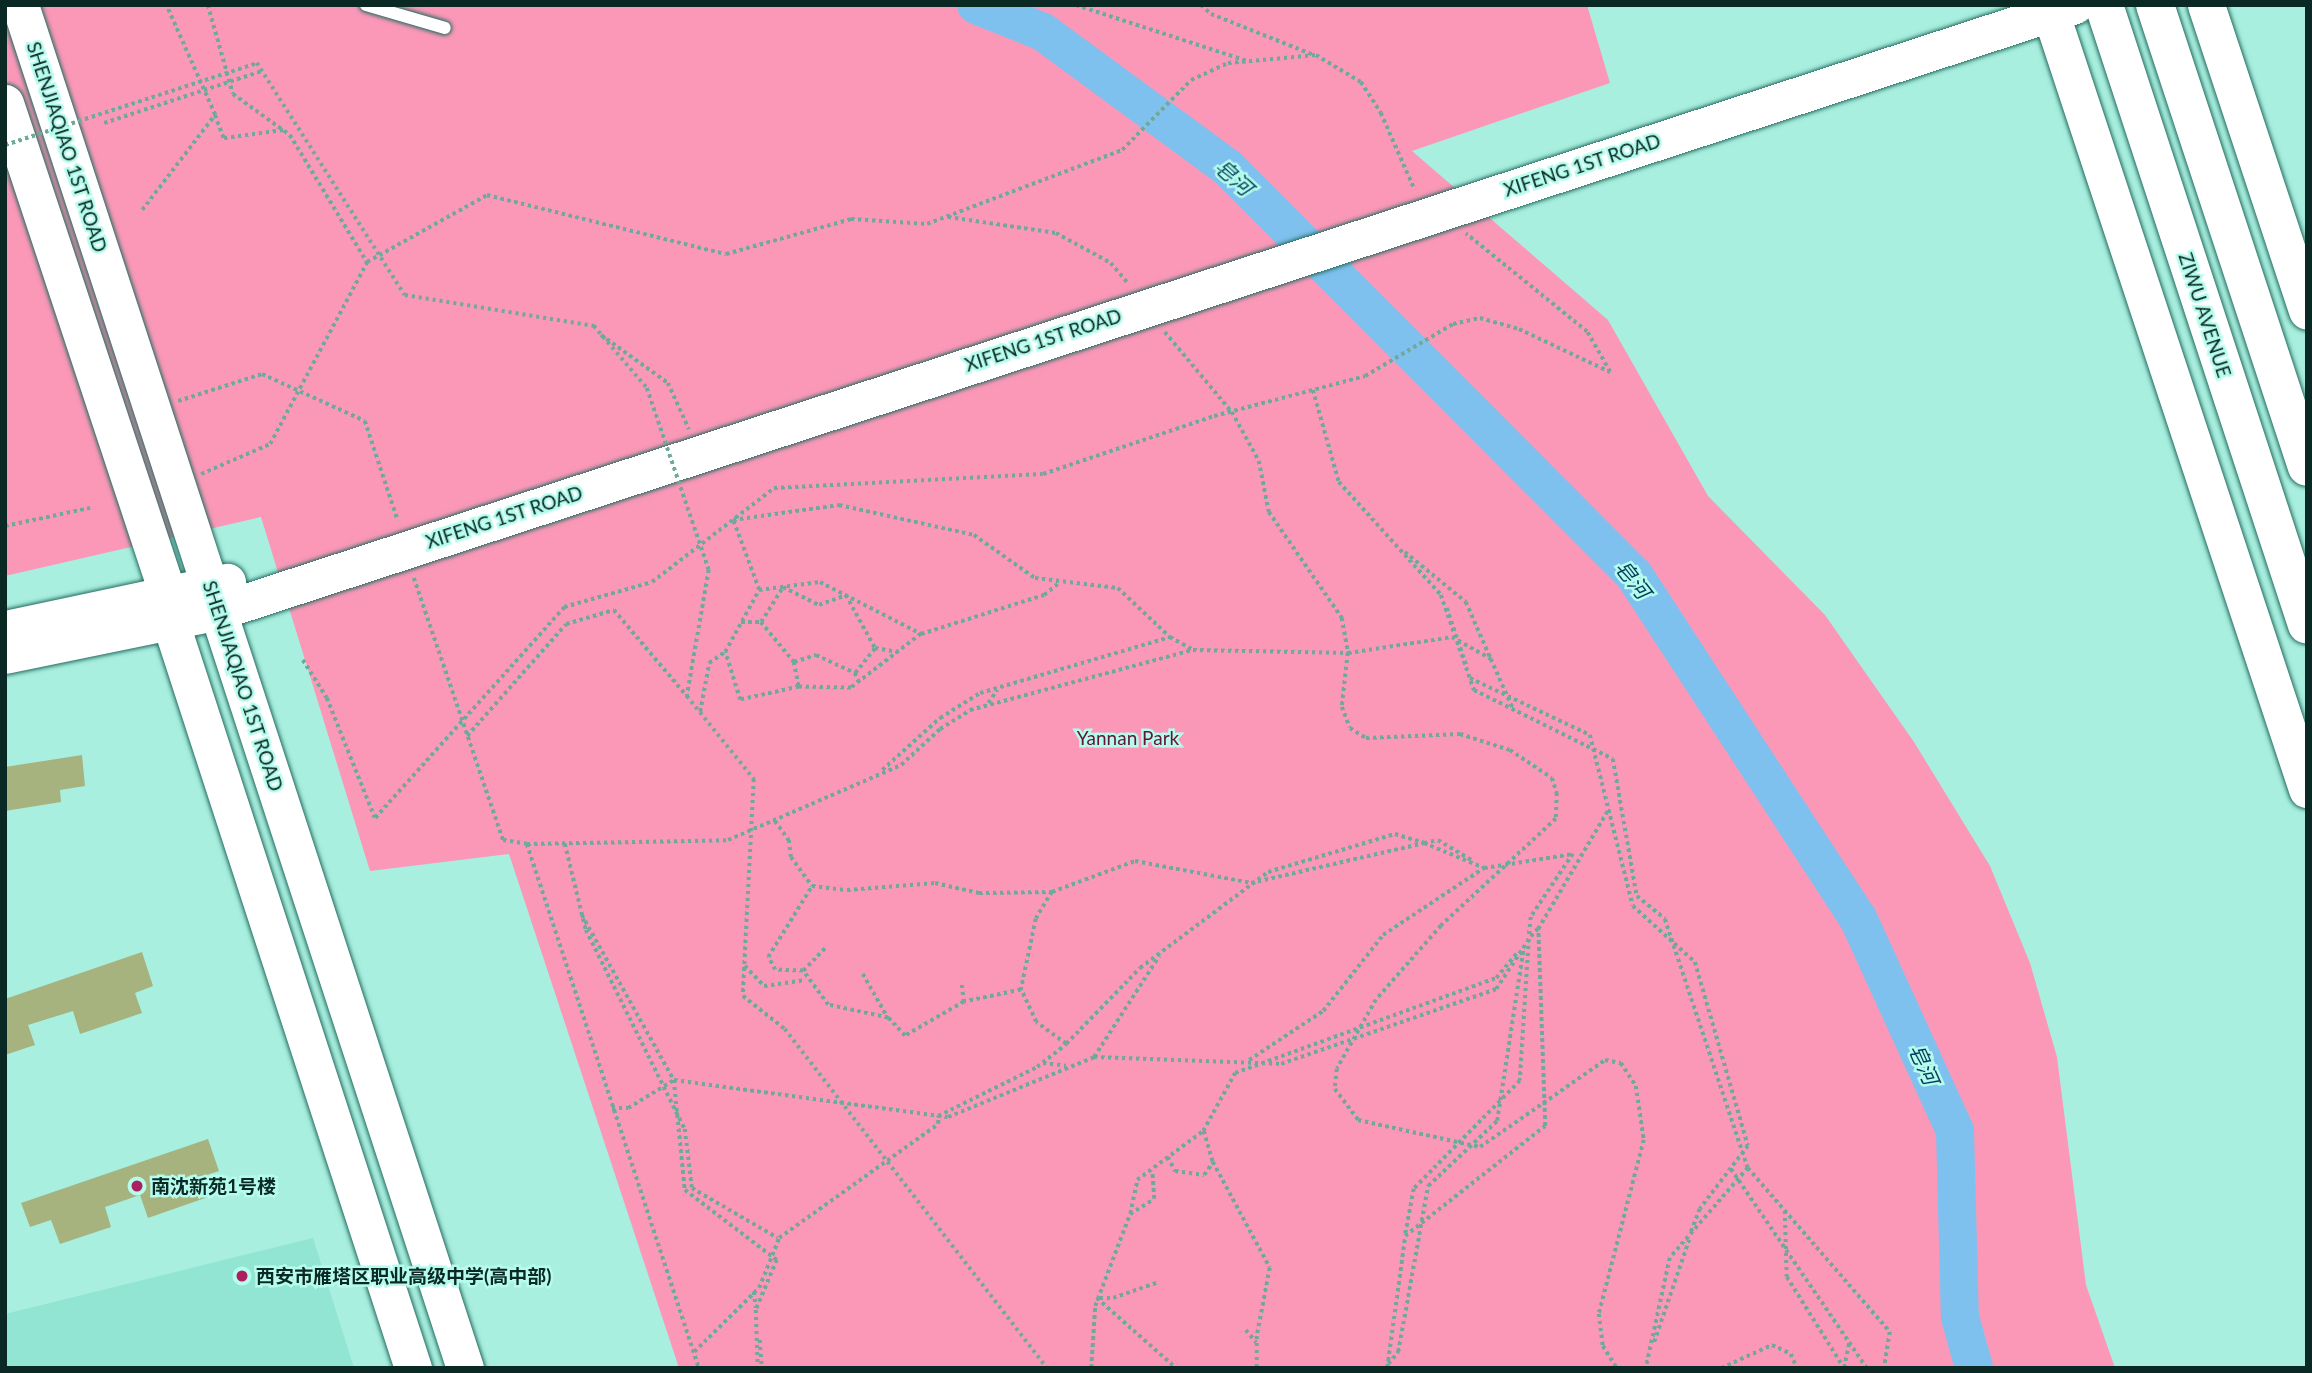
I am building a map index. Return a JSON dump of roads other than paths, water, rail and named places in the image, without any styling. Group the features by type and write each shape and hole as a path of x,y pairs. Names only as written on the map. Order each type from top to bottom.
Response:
{"main road":[{"name":"SHENJIAQIAO 1ST ROAD","path":"20,5 465,1368"},
{"name":"XIFENG 1ST ROAD","path":"1420,205 2003,5"},
{"name":"ZIWU AVENUE","path":"2104,5 2307,625"},
{"path":"2155,5 2307,467"},
{"path":"2206,5 2307,311"},
{"name":"XIFENG 1ST ROAD","path":"5,629 169,608 215,599 1242,262 2058,8"},
{"path":"2058,8 2307,789"},
{"path":"5,103 413,1368"},
{"name":"XIFENG 1ST ROAD","path":"402,538 690,430 1136,296"},
{"name":"XIFENG 1ST ROAD","path":"5,655 169,608"}],"lane":[{"path":"366,5 445,27"}],"waterway":[{"name":"皂河","path":"976,5 1043,32 1228,168 1634,575 1858,918 1955,1131 1960,1317 1974,1368"}],"place":[{"name":"南沈新苑1号楼","path":"137,1186"},
{"name":"西安市雁塔区职业高级中学(高中部)","path":"242,1276"}],"park label":[{"name":"Yannan Park","path":"1128,738"}]}
